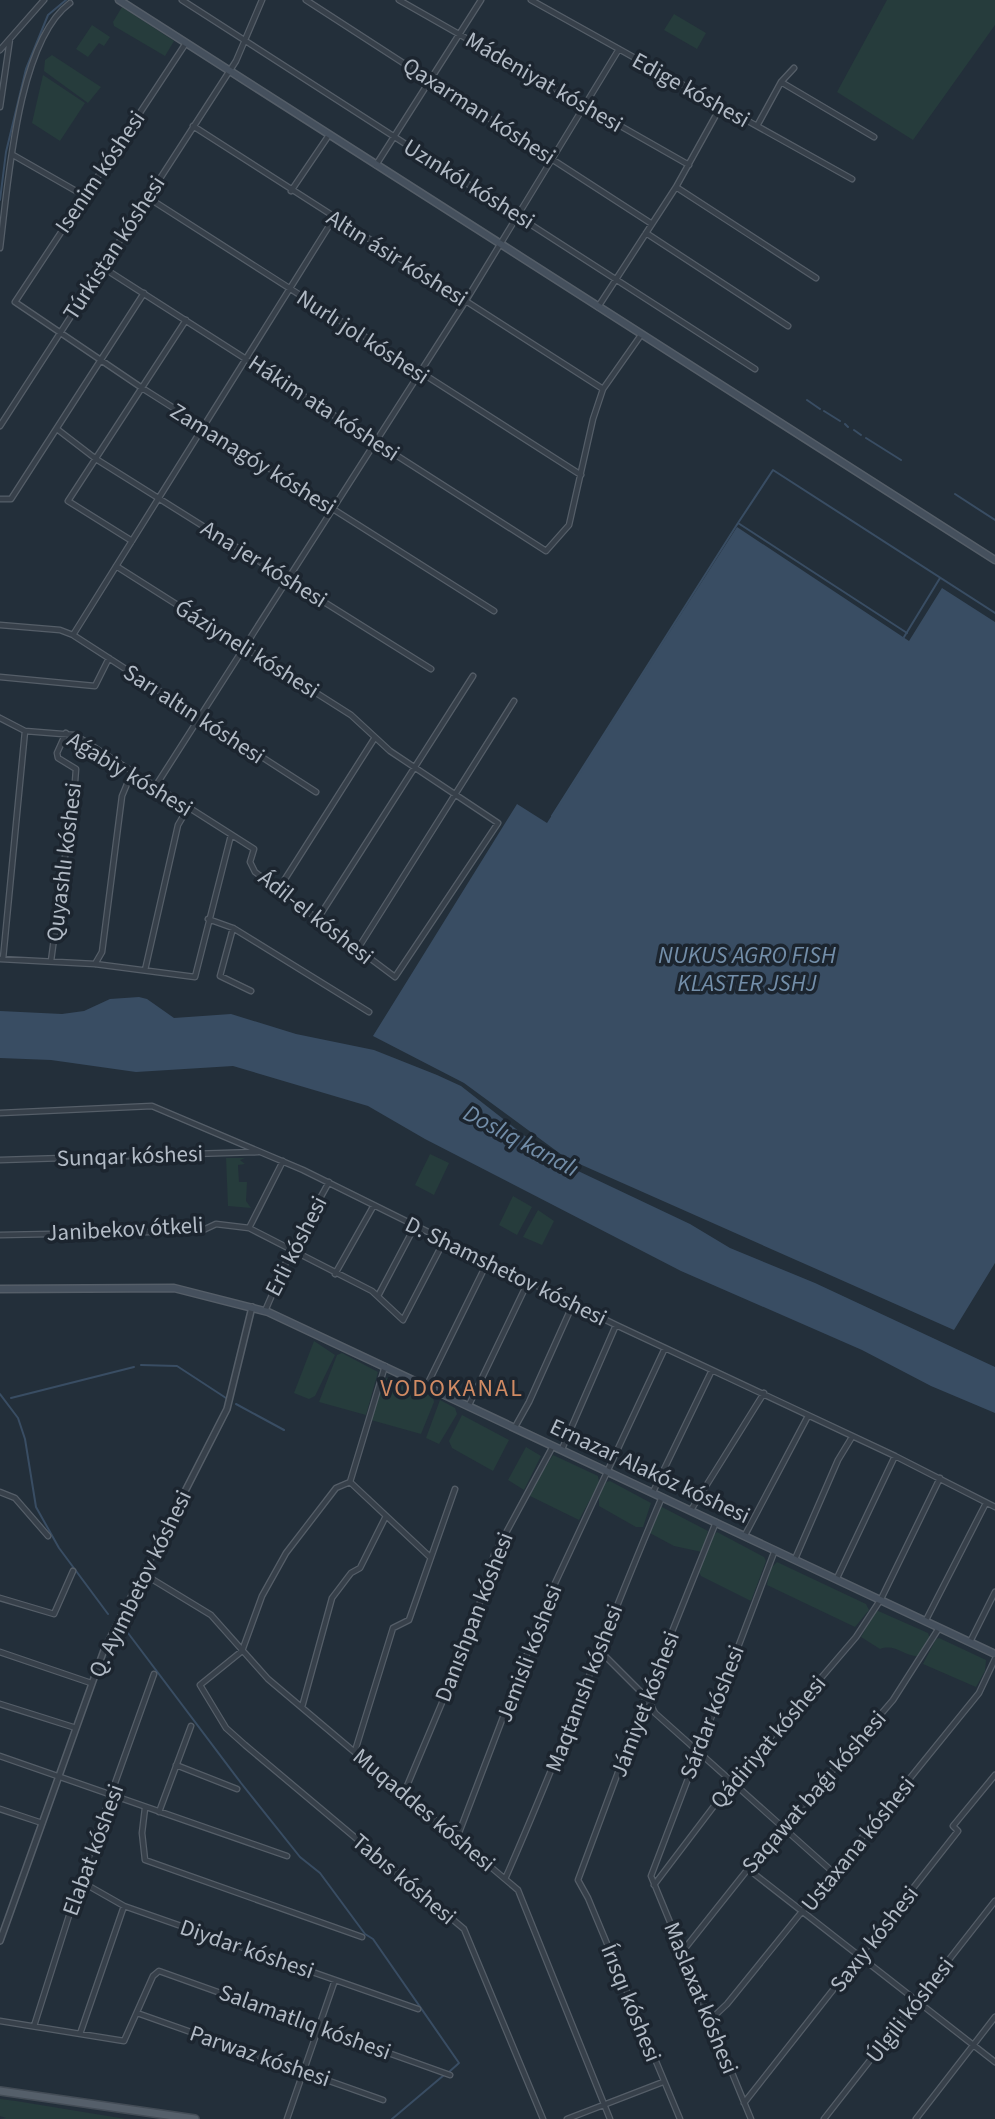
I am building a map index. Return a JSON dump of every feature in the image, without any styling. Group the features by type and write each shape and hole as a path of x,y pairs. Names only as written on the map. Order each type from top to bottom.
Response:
{"main road":[{"path":"119,0 995,560"},
{"name":"Ernazar Alakóz kóshesi","path":"0,1289 174,1288 265,1311 926,1620 995,1657"},
{"path":"0,2091 195,2119"}],"street":[{"path":"0,50 44,0"},
{"name":"Uzınkól kóshesi","path":"182,0 755,369"},
{"name":"Túrkistan kóshesi","path":"0,426 229,71 262,0"},
{"name":"Qaxarman kóshesi","path":"306,0 652,224"},
{"name":"Mádeniyat kóshesi","path":"399,0 689,165"},
{"path":"376,165 462,34 481,0"},
{"name":"Edige kóshesi","path":"531,0 852,178"},
{"path":"0,248 13,155 33,62 51,21 70,3"},
{"path":"0,107 10,39"},
{"name":"Isenim kóshesi","path":"15,302 83,195 186,43"},
{"path":"155,786 246,648 465,302 516,214 586,107 619,49"},
{"path":"757,127 781,82 794,68"},
{"path":"781,82 874,137"},
{"path":"598,307 676,187 721,106"},
{"name":"Altın ásir kóshesi","path":"192,126 603,389"},
{"path":"291,191 329,135"},
{"path":"13,155 83,195"},
{"path":"676,187 816,278"},
{"name":"Nurlı jol kóshesi","path":"147,197 581,475"},
{"path":"0,625 61,630 73,635 334,218"},
{"path":"646,233 788,326"},
{"name":"Hákim ata kóshesi","path":"102,267 546,551 569,525 581,475"},
{"path":"0,499 11,499 144,293"},
{"name":"Zamanagóy kóshesi","path":"15,302 203,428 494,611"},
{"path":"132,541 68,501 186,320"},
{"path":"581,475 603,389 641,335"},
{"name":"Ana jer kóshesi","path":"57,429 96,459 431,669"},
{"name":"Ǵáziyneli kóshesi","path":"116,566 351,715 374,739 498,822 395,977"},
{"name":"Sarı altın kóshesi","path":"73,635 316,792"},
{"path":"0,677 94,686 109,658"},
{"path":"317,920 473,676"},
{"path":"357,950 514,701"},
{"name":"Aǵabiy kóshesi","path":"0,718 25,731 66,733 254,849"},
{"path":"25,731 1,959 95,964 195,977 231,835"},
{"name":"Quyashlı kóshesi","path":"51,961 76,769 58,758 57,753 66,733"},
{"path":"278,890 374,739"},
{"path":"95,964 102,952 121,796 132,772"},
{"path":"145,970 178,825 188,808"},
{"name":"Ádil-el kóshesi","path":"254,849 250,862 255,872 395,977"},
{"path":"208,919 233,929 369,1012"},
{"path":"233,929 220,976 251,991"},
{"name":"D. Shamshetov kóshesi","path":"0,1113 152,1106 329,1182 487,1263 764,1393 995,1507"},
{"name":"Sunqar kóshesi","path":"0,1160 261,1152"},
{"path":"283,1161 249,1228 377,1296 403,1320 444,1241"},
{"name":"Erli kóshesi","path":"265,1311 291,1251 329,1182"},
{"path":"335,1274 374,1205"},
{"name":"Janibekov ótkeli","path":"0,1235 201,1231 216,1224 249,1228"},
{"path":"377,1296 415,1226"},
{"path":"427,1385 487,1263"},
{"path":"469,1405 528,1282"},
{"path":"515,1427 573,1304"},
{"name":"Q. Ayımbetov kóshesi","path":"0,1941 91,1683 116,1623 228,1409 253,1307"},
{"path":"562,1449 616,1325"},
{"name":"Jemisli kóshesi","path":"457,1838 550,1594 664,1348"},
{"path":"350,1482 385,1366"},
{"path":"653,1492 712,1370"},
{"path":"691,1510 764,1393"},
{"path":"745,1535 808,1416"},
{"path":"795,1559 838,1460 852,1437"},
{"name":"Danıshpan kóshesi","path":"404,1793 470,1636 494,1555 554,1445"},
{"path":"837,1578 895,1456"},
{"name":"Qádiriyat kóshesi","path":"654,1885 733,1781 856,1637 881,1599 940,1478"},
{"path":"350,1482 430,1557"},
{"path":"242,1651 262,1596 286,1553 336,1488 350,1482"},
{"path":"355,1751 393,1628 409,1620 456,1489"},
{"path":"0,1492 15,1498 48,1536"},
{"name":"Maqtanısh kóshesi","path":"505,1879 555,1765 598,1649 662,1496"},
{"path":"926,1620 986,1502"},
{"path":"302,1707 332,1598 351,1573 360,1568 386,1516"},
{"name":"Jámiyet kóshesi","path":"581,1887 579,1871 716,1521"},
{"name":"Sárdar kóshesi","path":"651,1876 696,1749 775,1549"},
{"path":"0,1598 54,1614 73,1571"},
{"name":"Muqaddes kóshesi","path":"142,1573 188,1598 211,1615 268,1679 518,1890 610,2119"},
{"path":"970,1642 995,1592"},
{"name":"Saqawat baǵı kóshesi","path":"682,1952 748,1868 892,1700 940,1627"},
{"path":"598,1649 647,1698 655,1713 834,1873"},
{"name":"Tabıs kóshesi","path":"242,1651 200,1685 226,1728 464,1929 543,2119"},
{"path":"0,1652 91,1683"},
{"name":"Ustaxana kóshesi","path":"710,2020 727,2004 802,1913 979,1693 995,1657"},
{"name":"Elabat kóshesi","path":"34,2026 80,1881 154,1674"},
{"path":"0,1704 76,1728"},
{"path":"159,1812 191,1726"},
{"path":"0,1756 287,1856"},
{"path":"176,1765 237,1789"},
{"name":"Saxıy kóshesi","path":"744,2103 958,1831 953,1826 995,1775"},
{"path":"145,1808 142,1833 145,1860 362,1937"},
{"path":"0,1809 42,1823"},
{"path":"748,1868 995,2062"},
{"name":"Maslaxat kóshesi","path":"651,1876 751,2119"},
{"name":"Diydar kóshesi","path":"80,1881 124,1906 418,2008"},
{"name":"Írısqı kóshesi","path":"581,1887 610,1949 680,2119"},
{"name":"Úlgili kóshesi","path":"824,2119 995,1901"},
{"path":"80,2034 124,1906"},
{"path":"0,1917 8,1921"},
{"name":"Salamatlıq kóshesi","path":"137,2013 153,1976 159,1971 450,2075"},
{"path":"287,2119 335,1980"},
{"path":"0,2021 124,2041 137,2013"},
{"name":"Parwaz kóshesi","path":"137,2013 383,2100"},
{"path":"916,2119 995,2017"},
{"path":"567,2119 663,2082"}],"green space":[{"path":"887,0 995,0 995,25 913,140 837,92"},
{"path":"122,7 174,41 165,56 114,26 113,22"},
{"path":"674,14 706,33 697,49 664,30"},
{"path":"92,25 110,37 104,46 99,43 88,57 76,49"},
{"path":"52,55 101,87 88,103 44,71 45,60"},
{"path":"43,75 85,103 60,141 32,123"},
{"path":"430,1154 449,1163 434,1195 415,1185"},
{"path":"226,1158 245,1158 240,1160 245,1164 238,1165 239,1182 247,1182 246,1201 251,1208 228,1206"},
{"path":"513,1196 532,1207 517,1235 499,1225"},
{"path":"538,1210 554,1221 542,1245 523,1237"},
{"path":"314,1341 335,1355 315,1396 309,1399 294,1393"},
{"path":"342,1353 378,1372 366,1415 319,1402 337,1355"},
{"path":"390,1377 433,1397 434,1402 421,1434 371,1420 384,1379"},
{"path":"440,1400 455,1408 457,1414 439,1444 426,1438"},
{"path":"462,1415 509,1440 493,1471 452,1448 449,1441"},
{"path":"526,1447 541,1456 524,1490 508,1480"},
{"path":"553,1455 598,1476 599,1483 579,1520 528,1495"},
{"path":"610,1481 651,1503 643,1527 636,1527 599,1506 599,1493 603,1483"},
{"path":"660,1506 708,1531 702,1552 674,1546 648,1532"},
{"path":"717,1532 764,1557 766,1561 751,1601 701,1576 699,1572 712,1537"},
{"path":"777,1562 866,1604 869,1610 855,1627 767,1585 770,1569"},
{"path":"876,1610 928,1633 930,1638 921,1656 891,1648 880,1649 861,1637"},
{"path":"939,1638 986,1660 985,1671 976,1687 923,1664"},
{"path":"0,2099 126,2119 0,2119 6,2118 0,2116"}],"water":[{"name":"NUKUS AGRO FISH KLASTER JSHJ","path":"737,527 909,641 942,588 995,622 995,1263 954,1330 566,1158 464,1083 373,1036 517,804 547,823"},
{"name":"Doslıq kanalı","path":"110,999 147,999 174,1018 231,1014 296,1034 374,1050 461,1086 557,1161 690,1224 730,1248 815,1283 995,1367 995,1413 931,1386 862,1350 681,1271 425,1139 368,1106 233,1066 136,1072 51,1060 0,1058 0,1011 62,1014 84,1011"}],"waterway":[{"path":"0,200 6,152 26,69 48,15 66,0"},
{"path":"807,400 820,409"},
{"path":"824,411 840,421"},
{"path":"845,424 848,427"},
{"path":"854,430 861,435"},
{"path":"866,438 901,460"},
{"path":"738,523 773,470 995,613"},
{"path":"955,494 995,520"},
{"path":"552,816 738,523 907,633"},
{"path":"904,637 940,578"},
{"path":"141,1365 177,1366 226,1398"},
{"path":"11,1398 134,1367"},
{"path":"0,1394 18,1418 25,1439 36,1507 59,1548 108,1614"},
{"path":"236,1404 284,1430"},
{"path":"122,1625 300,1857 320,1873 365,1934 373,1939 459,2063 449,2072"},
{"path":"392,2119 444,2075"}],"district":[{"name":"VODOKANAL","path":"452,1388"}]}
